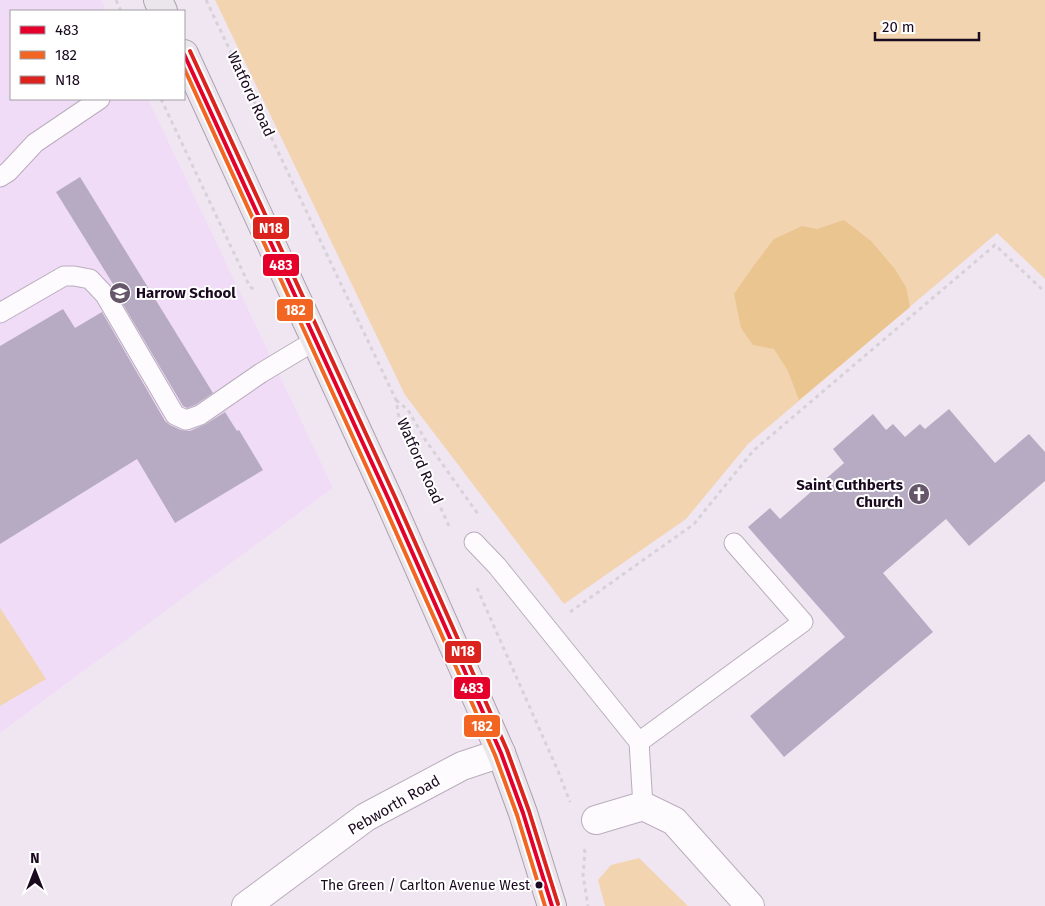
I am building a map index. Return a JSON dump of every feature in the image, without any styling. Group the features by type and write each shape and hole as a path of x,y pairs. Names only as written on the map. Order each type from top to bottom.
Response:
{"main road":[{"path":"185,56 390,500 501,753 526,820 552,906"}],"street":[{"name":"Pebworth Road","path":"246,906 366,817 462,766 501,753"},
{"path":"584,814 644,806 674,821 750,906"}],"lane":[{"path":"0,177 8,172 35,143 99,100"},
{"path":"0,313 64,276 90,279 105,295 175,415 186,420 200,415 261,373 316,340"},
{"path":"474,542 497,566 639,742 644,806"},
{"path":"639,742 803,622 734,543"}],"path":[{"name":"Watford Road","path":"206,0 396,400 399,418 450,530"},
{"path":"160,100 250,287"},
{"path":"547,629 694,524 753,450 995,245 1045,292"},
{"path":"396,400 408,410 426,441 482,520"},
{"path":"474,583 558,770 584,814"},
{"path":"582,843 585,852 584,876 588,906"}],"shaded area":[{"name":"Harrow School","path":"0,0 101,0 106,10 10,10 10,100 148,100 333,488 0,733"},
{"path":"215,0 1045,0 1045,279 997,233 748,444 686,519 564,604 405,395"},
{"path":"844,220 871,241 894,268 906,287 910,307 799,400 788,371 774,349 753,345 741,328 734,294 774,239 802,226 817,229"},
{"path":"0,608 46,679 0,706"},
{"path":"639,858 688,906 605,906 598,880 611,865"}],"building":[{"path":"80,177 213,393 195,405 187,408 183,406 121,301 123,300 56,192"},
{"path":"63,309 75,328 102,312 165,421 181,430 190,431 225,412 237,431 239,430 263,470 175,523 137,459 0,544 0,346"},
{"name":"Saint Cuthberts Church","path":"949,409 995,463 1029,434 1045,452 1045,481 969,546 946,519 883,573 933,632 784,757 750,716 845,637 748,527 770,508 780,519 844,463 833,449 873,414 886,430 893,424 905,437 920,424 925,429"}],"transit line":[{"name":"N18","path":"190,51 395,497 507,750 529,811 558,904"},
{"name":"483","path":"185,56 389,500 501,753 523,813 552,906"},
{"name":"182","path":"185,70 383,503 495,755 517,815 545,906"}],"place":[{"name":"Harrow School","path":"120,293"},
{"name":"Saint Cuthberts Church","path":"919,494"},
{"name":"The Green / Carlton Avenue West","path":"539,885"}]}
